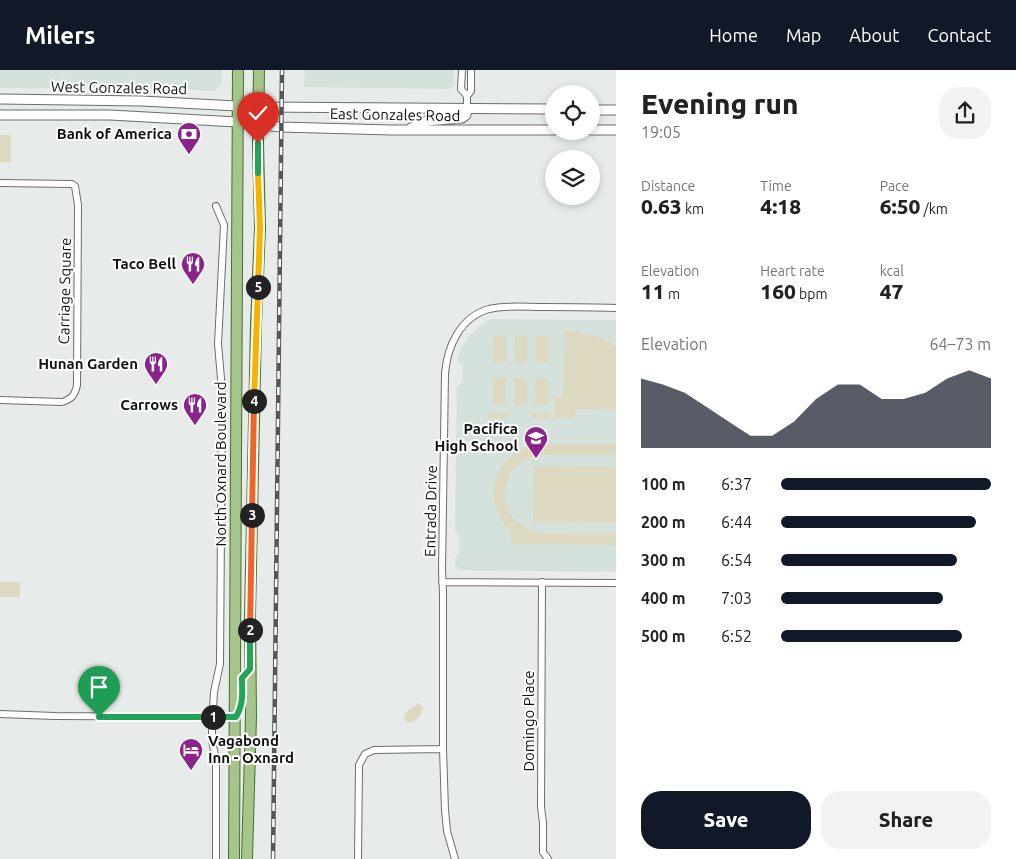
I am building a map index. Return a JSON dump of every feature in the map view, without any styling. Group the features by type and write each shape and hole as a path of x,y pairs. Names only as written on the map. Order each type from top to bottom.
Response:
{"main road":[{"name":"North Oxnard Boulevard","path":"234,859 239,182 238,70"},
{"name":"North Oxnard Boulevard","path":"247,859 255,349 260,228 259,70"},
{"name":"West Gonzales Road","path":"0,99 142,101 238,106"},
{"path":"22,100 22,115"},
{"name":"East Gonzales Road","path":"238,106 545,109"},
{"path":"407,130 426,121 462,118 466,115 467,108"},
{"path":"600,110 616,110"},
{"name":"West Gonzales Road","path":"0,115 110,114 237,122"},
{"name":"East Gonzales Road","path":"237,122 280,127 407,130 545,130"},
{"path":"600,130 616,130"},
{"path":"238,335 255,349"},
{"path":"250,669 242,678 242,702 236,717 241,725 242,734 250,742"}],"street":[{"path":"462,70 461,89 467,96"},
{"path":"467,108 467,96 471,91 471,70"},
{"name":"Carriage Square","path":"0,183 72,184 75,186 78,206 77,385 75,392 72,398 62,402 0,400"},
{"path":"216,206 224,225 218,344 222,390 220,664 214,692 211,735 216,759 216,859"},
{"name":"Entrada Drive","path":"455,859 447,831 443,750 442,582 446,360 456,335 464,325 476,315 488,310 507,306 616,308"},
{"path":"442,582 616,583"},
{"name":"Domingo Place","path":"542,582 541,807 543,852 548,859"},
{"path":"0,714 236,717"},
{"path":"358,859 360,766 366,754 374,750 443,750"}],"shaded area":[{"path":"0,70 222,70 222,84 215,91 149,88 0,88"},
{"path":"305,70 454,70 454,85 450,89 304,87"},
{"path":"0,135 11,135 11,162 0,162"},
{"name":"Pacifica High School","path":"492,319 616,320 616,572 459,570 455,565 455,558 459,553 459,535 455,531 457,387 462,382 463,367 457,361 460,351 469,336 483,323"},
{"path":"564,331 591,334 616,346 616,410 575,409 575,418 554,417 554,398 563,397"},
{"path":"494,336 506,336 506,363 493,363"},
{"path":"515,336 527,336 527,363 514,363"},
{"path":"536,336 548,336 548,363 536,363"},
{"path":"493,378 506,378 505,405 493,405"},
{"path":"514,378 527,378 527,405 514,405"},
{"path":"536,378 548,378 548,405 535,405"},
{"path":"488,412 507,413 507,418 488,418"},
{"path":"532,413 551,413 551,418 532,418"},
{"path":"536,444 616,444 616,455 544,455 531,457 519,463 510,474 504,493 507,507 513,518 530,530 543,533 616,534 616,545 511,544 511,532 501,519 496,506 495,480 509,458 521,450"},
{"path":"534,466 616,467 616,523 533,522"},
{"path":"0,582 20,582 20,597 0,597"},
{"path":"418,703 423,707 422,713 416,720 407,723 404,719 405,713"}],"railway":[{"path":"273,859 282,70"}],"place":[{"name":"Bank of America","path":"189,155"},
{"name":"Taco Bell","path":"193,285"},
{"name":"Hunan Garden","path":"156,385"},
{"name":"Carrows","path":"195,426"},
{"name":"Pacifica High School","path":"536,459"},
{"name":"Vagabond Inn - Oxnard","path":"191,771"}],"route":[{"path":"99,717 236,717 240,710 242,678 250,669 253,438 260,228 258,143"}]}
